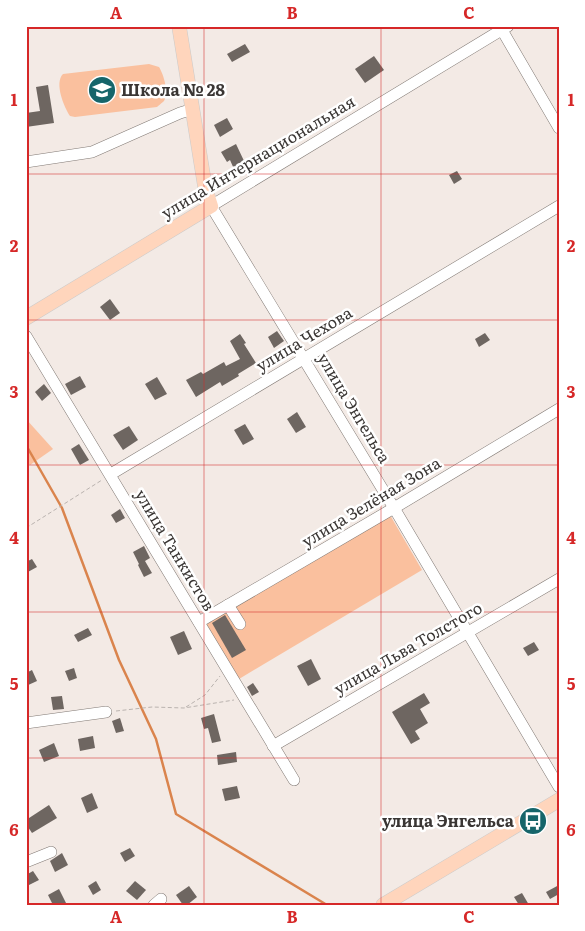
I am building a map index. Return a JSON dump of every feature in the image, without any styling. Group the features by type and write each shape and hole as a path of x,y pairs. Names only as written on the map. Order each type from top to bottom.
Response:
{"main road":[{"name":"улица Энгельса","path":"179,26 206,190 211,206"},
{"name":"улица Интернациональная","path":"26,318 211,206"},
{"path":"383,905 559,800"}],"street":[{"path":"505,28 559,128"},
{"name":"улица Интернациональная","path":"211,206 505,28"},
{"path":"26,162 92,152 180,113 193,110"},
{"name":"улица Энгельса","path":"211,206 394,508 559,787"},
{"name":"улица Чехова","path":"111,474 559,206"},
{"name":"улица Танкистов","path":"26,336 294,780"},
{"name":"улица Зелёная Зона","path":"199,622 559,409"},
{"name":"улица Льва Толстого","path":"273,746 559,578"},
{"path":"228,605 240,624"},
{"path":"26,723 106,712"},
{"path":"26,862 51,852"}],"path":[{"path":"26,528 111,474"},
{"path":"184,708 205,695 226,668"},
{"path":"106,712 152,707 184,708 244,698"}],"shaded area":[{"path":"149,64 159,67 165,84 166,93 164,101 157,107 75,117 70,116 63,101 59,83 63,74"},
{"path":"26,419 53,449 30,465 26,460"},
{"path":"390,515 422,570 239,679 204,624"}],"building":[{"path":"245,44 250,52 232,62 227,54"},
{"path":"374,56 384,70 365,83 355,69"},
{"path":"48,85 54,123 26,127 26,113 40,111 36,87"},
{"path":"227,118 233,129 220,137 214,125"},
{"path":"236,144 245,163 234,169 230,160 227,162 221,152"},
{"path":"457,171 462,179 454,184 449,175"},
{"path":"110,299 120,313 110,320 100,307"},
{"path":"277,331 284,341 274,348 268,337"},
{"path":"485,333 490,340 479,347 475,339"},
{"path":"240,334 256,363 222,386 220,382 196,397 186,380 201,372 203,374 224,362 226,366 240,359 230,341"},
{"path":"80,376 86,387 71,395 65,384"},
{"path":"157,377 167,394 155,400 145,384"},
{"path":"44,384 51,393 42,401 35,392"},
{"path":"297,412 306,427 296,433 287,419"},
{"path":"245,424 254,439 243,445 234,430"},
{"path":"129,426 138,440 123,450 113,435"},
{"path":"79,444 89,460 80,465 71,449"},
{"path":"120,509 125,518 116,523 111,515"},
{"path":"144,546 150,558 145,561 152,573 144,577 133,552"},
{"path":"32,559 37,567 26,573 26,562"},
{"path":"225,615 246,650 232,658 212,623"},
{"path":"88,628 92,635 78,642 74,635"},
{"path":"184,631 192,649 178,655 170,637"},
{"path":"534,642 539,650 528,656 523,648"},
{"path":"311,659 321,679 308,686 297,666"},
{"path":"74,668 77,678 69,681 65,671"},
{"path":"32,670 37,681 26,686 26,673"},
{"path":"253,683 259,692 252,696 247,687"},
{"path":"424,693 430,703 420,709 428,723 415,731 420,739 411,744 392,712"},
{"path":"62,696 64,709 53,710 51,697"},
{"path":"214,714 221,741 212,743 208,728 204,729 201,718"},
{"path":"120,718 124,731 116,733 112,721"},
{"path":"93,736 95,748 80,751 78,739"},
{"path":"54,743 59,756 44,762 39,750"},
{"path":"236,752 237,762 218,765 217,755"},
{"path":"237,786 240,798 225,801 222,789"},
{"path":"92,793 98,808 87,813 81,798"},
{"path":"49,805 57,818 32,833 26,824 26,820"},
{"path":"130,848 135,856 125,862 120,853"},
{"path":"62,853 68,865 55,872 50,861"},
{"path":"33,871 39,880 29,885 26,875"},
{"path":"96,881 101,890 93,895 88,886"},
{"path":"135,881 146,890 137,900 126,891"},
{"path":"559,885 559,894 550,899 546,892"},
{"path":"189,886 197,897 187,905 183,905 176,895"},
{"path":"59,889 67,905 53,905 48,895"},
{"path":"522,893 529,905 519,905 514,897"}],"waterway":[{"path":"26,445 62,508 119,660 156,739 176,814 327,905"}],"place":[{"name":"Школа № 28","path":"102,90"},
{"name":"улица Энгельса","path":"533,821"}]}
